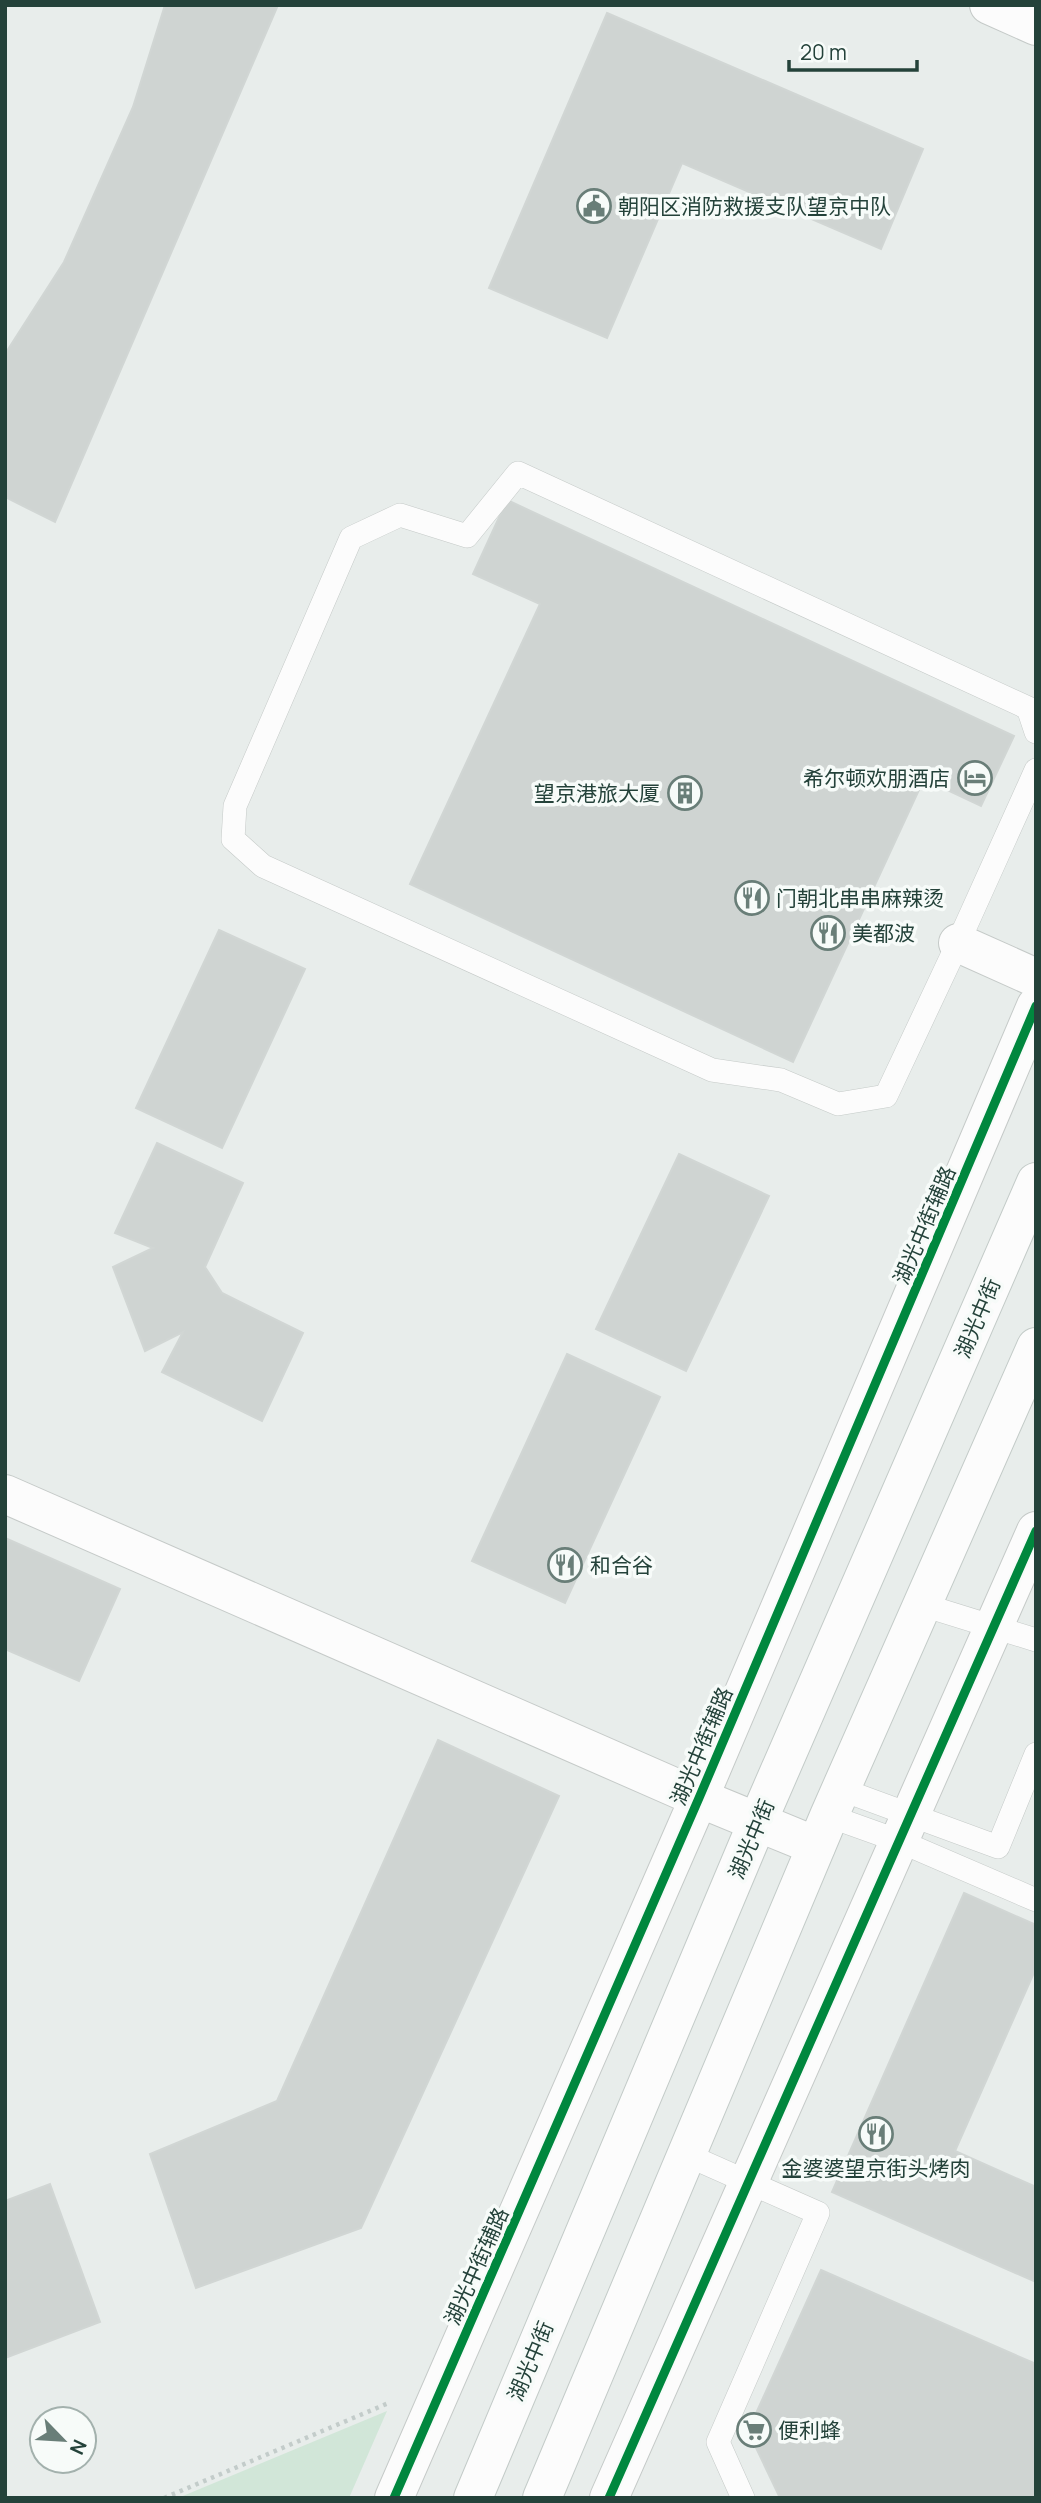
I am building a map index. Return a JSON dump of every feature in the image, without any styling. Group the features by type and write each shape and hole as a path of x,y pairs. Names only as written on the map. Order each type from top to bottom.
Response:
{"street":[{"path":"989,5 1036,26"},
{"path":"958,943 1036,978"},
{"name":"湖光中街辅路","path":"394,2498 699,1798 1036,1006"},
{"name":"湖光中街","path":"473,2498 757,1823 1036,1182"},
{"path":"542,2498 828,1817 1036,1346"},
{"path":"5,1494 757,1823 828,1817"},
{"path":"609,2498 1036,1531"}],"lane":[{"path":"1036,732 1028,708 518,473 467,536 400,515 352,538 235,806 233,839 263,866 712,1070 781,1080 838,1104 886,1096 1036,770"},
{"path":"923,1605 1036,1640"},
{"path":"828,1817 904,1827 998,1847 1036,1754"},
{"path":"904,1827 1036,1900"},
{"path":"687,2155 818,2213 718,2442 743,2498"}],"path":[{"path":"164,2498 402,2397"}],"green space":[{"path":"387,2411 349,2498 178,2498"}],"building":[{"path":"165,5 278,5 55,522 5,497 5,354 64,262 133,107"},
{"name":"朝阳区消防救援支队望京中队","path":"607,13 923,149 881,249 682,163 607,338 489,288"},
{"name":"望京港旅大厦","path":"507,500 1014,736 981,806 924,779 793,1062 410,884 540,604 473,574"},
{"path":"219,930 305,969 222,1148 136,1108"},
{"path":"157,1143 243,1183 205,1267 222,1293 303,1333 262,1421 162,1372 183,1332 145,1351 113,1267 153,1248 115,1233"},
{"path":"679,1154 769,1196 686,1371 596,1329"},
{"path":"567,1354 660,1397 565,1603 472,1561"},
{"path":"5,1538 120,1589 79,1681 5,1649"},
{"path":"438,1740 559,1796 361,2228 196,2288 150,2154 277,2101"},
{"path":"964,1893 1036,1925 1036,1968 955,2151 1036,2187 1036,2282 832,2192"},
{"path":"50,2184 100,2322 5,2358 5,2201"},
{"path":"821,2270 1036,2364 1036,2498 780,2498 748,2431"}],"cycle path":[{"path":"394,2498 699,1798 1036,1006"},
{"path":"609,2498 1036,1531"}],"place":[{"name":"朝阳区消防救援支队望京中队","path":"594,206"},
{"name":"希尔顿欢朋酒店","path":"975,778"},
{"name":"望京港旅大厦","path":"685,793"},
{"name":"门朝北串串麻辣烫","path":"752,898"},
{"name":"美都波","path":"828,933"},
{"name":"和合谷","path":"565,1565"},
{"name":"金婆婆望京街头烤肉","path":"876,2134"},
{"name":"便利蜂","path":"754,2430"}]}
